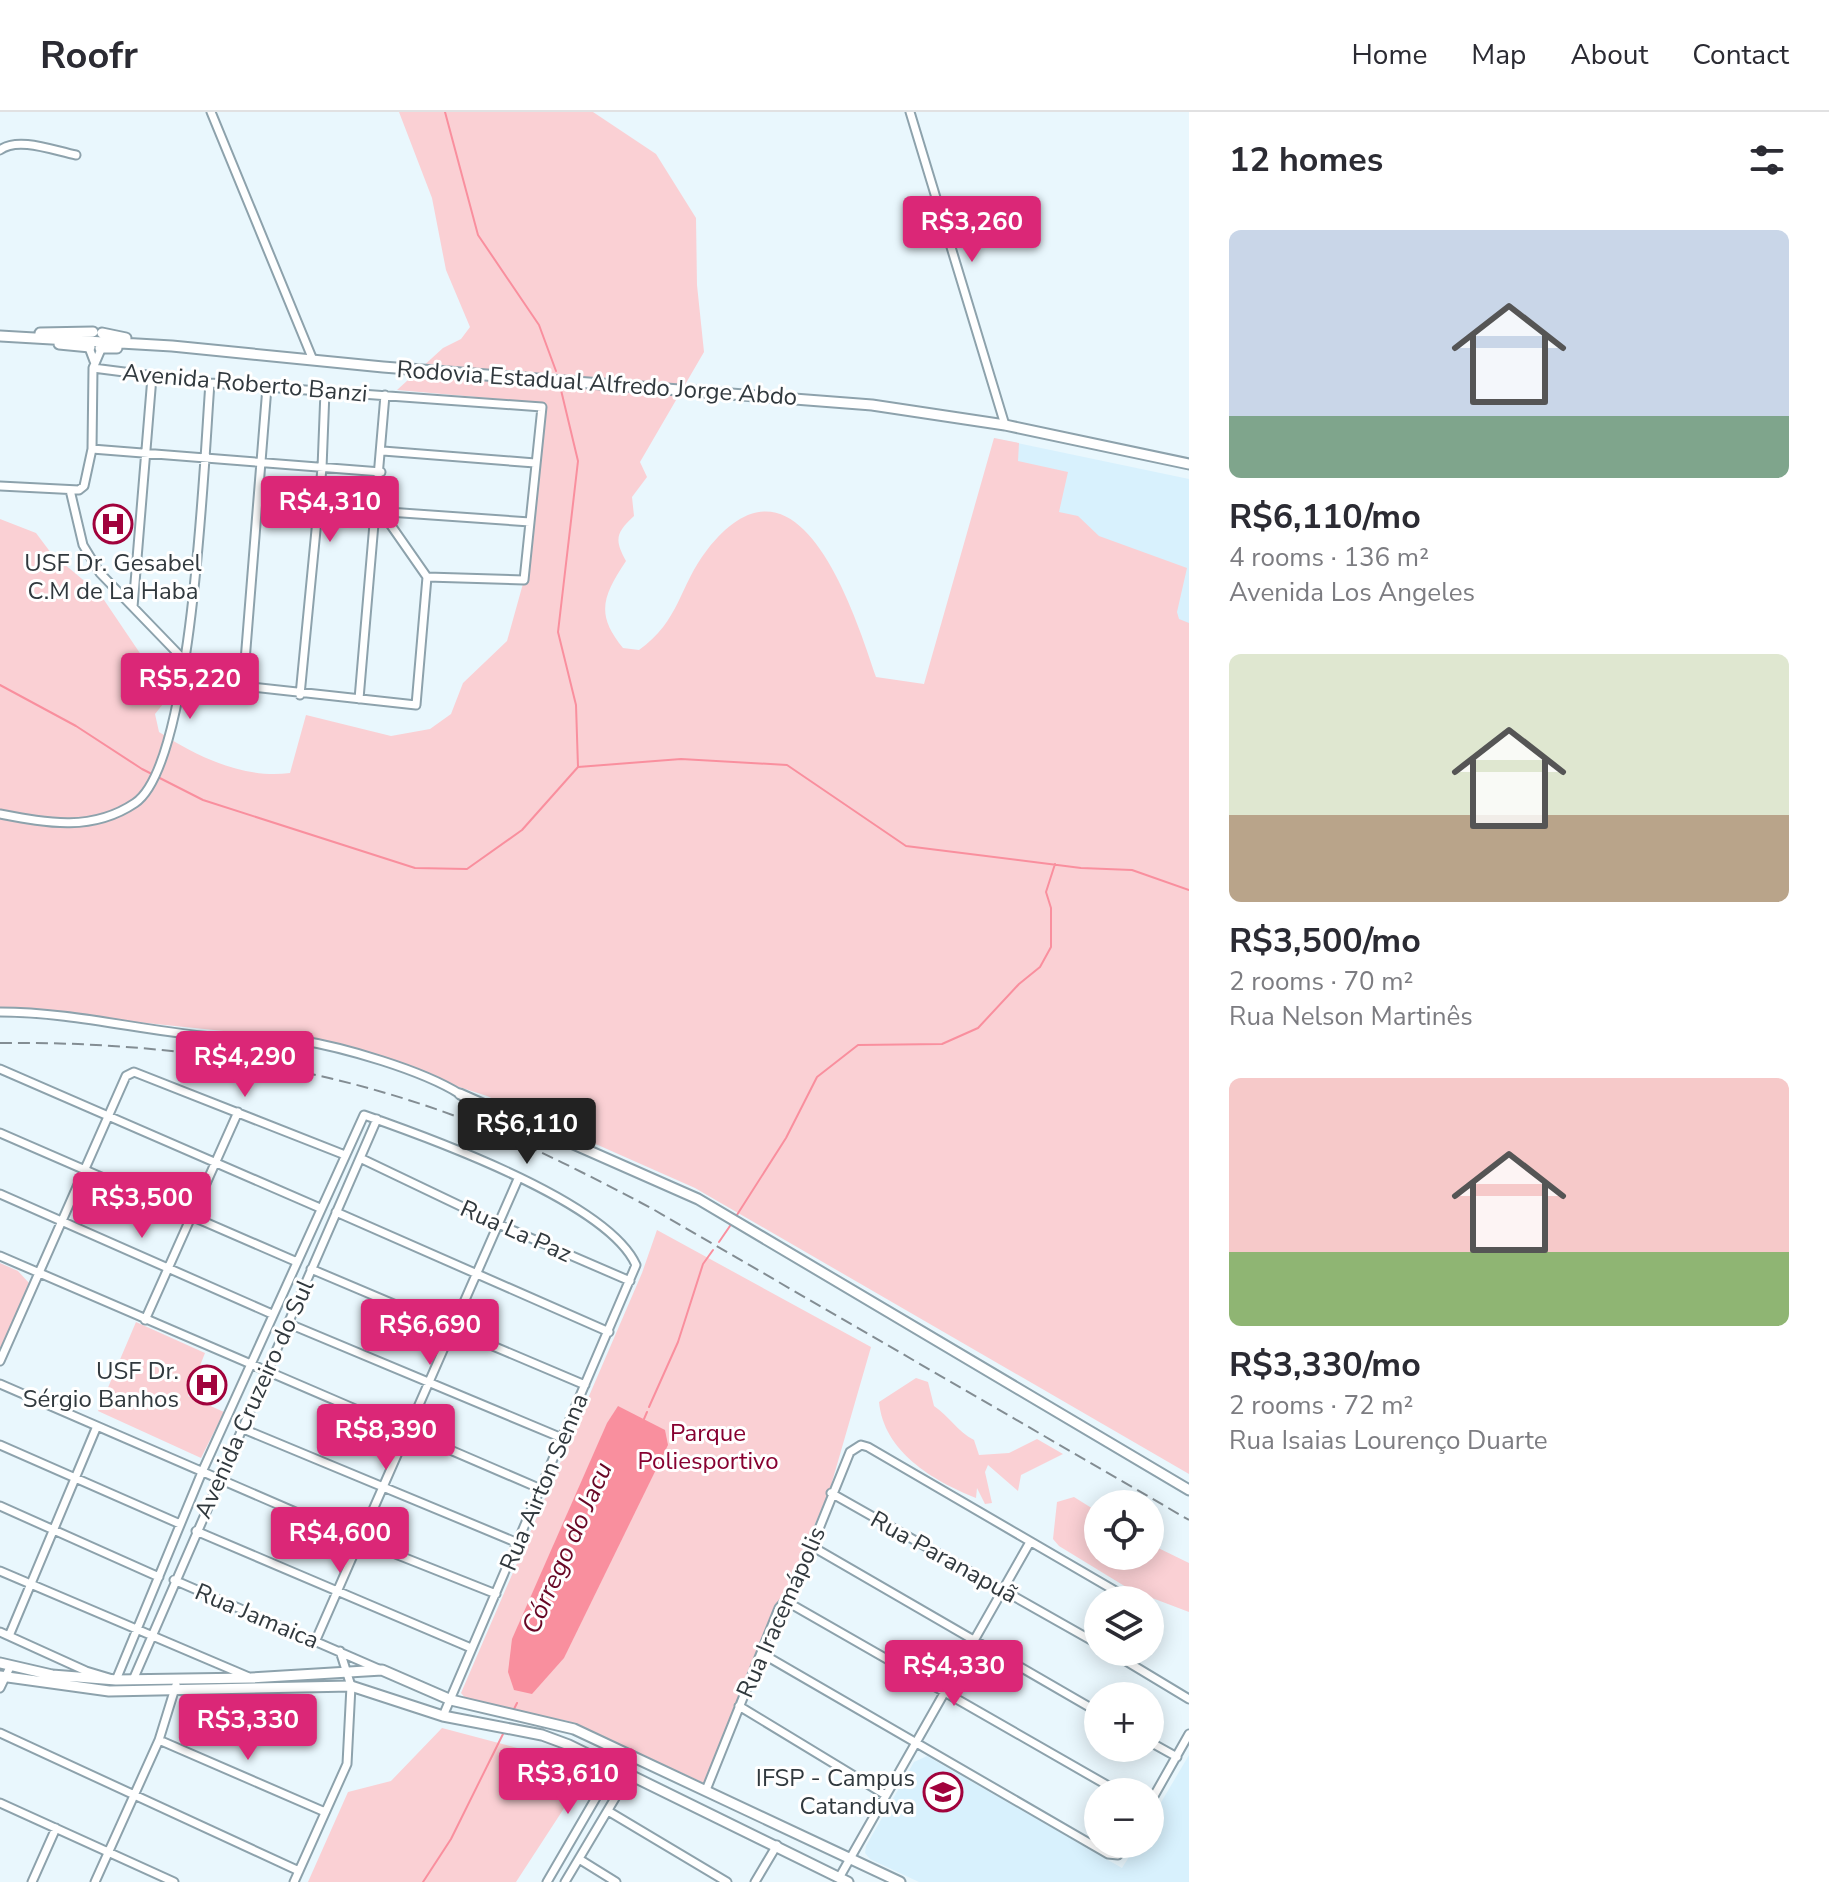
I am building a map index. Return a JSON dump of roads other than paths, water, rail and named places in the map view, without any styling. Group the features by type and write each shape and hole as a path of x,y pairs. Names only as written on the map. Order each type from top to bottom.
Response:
{"street":[{"path":"211,112 313,360"},
{"path":"910,112 1005,425"},
{"path":"0,150 7,145 20,145 76,155"},
{"name":"Rodovia Estadual Alfredo Jorge Abdo","path":"0,336 96,340 817,400 1005,425 1189,464"},
{"path":"0,486 70,490 84,486 92,449 96,340"},
{"name":"Avenida Roberto Banzi","path":"93,365 152,377 210,383 542,407 535,463"},
{"path":"133,607 152,377"},
{"path":"0,814 73,825 134,804 156,771 176,714 185,661 210,383"},
{"path":"243,686 267,387"},
{"path":"300,695 322,468 325,391"},
{"path":"359,699 383,451 385,395"},
{"path":"92,449 261,465 381,472"},
{"path":"383,451 535,463 524,580 427,577"},
{"path":"70,490 83,545 100,573 185,661 243,686 300,695 416,705 427,577 377,511"},
{"path":"377,511 530,522"},
{"path":"0,1012 94,1020 224,1038 297,1039 333,1047 441,1082 460,1094 698,1199 1189,1490"},
{"path":"0,1069 320,1208"},
{"path":"0,1361 126,1076 134,1072 345,1155"},
{"path":"145,1320 238,1112"},
{"name":"Avenida Cruzeiro do Sul","path":"116,1680 135,1627 320,1208 364,1115 377,1119 133,1680"},
{"path":"315,1642 496,1223 518,1179 443,1144 377,1119"},
{"path":"0,1133 297,1262"},
{"name":"Rua La Paz","path":"360,1158 496,1223 630,1281"},
{"name":"Rua Airton Senna","path":"443,1716 636,1265 629,1248 589,1218 518,1179"},
{"path":"0,1194 272,1314"},
{"path":"336,1212 473,1276 609,1332"},
{"path":"0,1256 250,1367 541,1489"},
{"path":"311,1269 585,1385"},
{"path":"287,1323 562,1438"},
{"path":"0,1384 360,1540 496,1594"},
{"path":"9,1636 97,1426"},
{"path":"241,1428 518,1543"},
{"path":"0,1445 180,1524"},
{"name":"Rua Iracemápolis","path":"706,1790 779,1608 784,1602 789,1603 850,1452 861,1445 868,1447 1030,1542"},
{"name":"Rua Paranapuã","path":"831,1493 1084,1636"},
{"path":"0,1506 159,1577"},
{"path":"196,1531 471,1648"},
{"path":"3,1677 109,1691 351,1686 443,1716 542,1735 630,1773 844,1880 849,1858 884,1794 1030,1542 1108,1586"},
{"path":"813,1547 1084,1704"},
{"path":"0,1571 251,1678"},
{"name":"Rua Jamaica","path":"174,1580 382,1670"},
{"path":"789,1603 1095,1778"},
{"path":"0,1632 86,1671 116,1680"},
{"name":"Rua Jamaica","path":"340,1651 351,1686"},
{"path":"761,1653 1084,1840"},
{"path":"0,1688 5,1665 52,1675 116,1680 251,1678 382,1670 451,1700 553,1722 900,1882"},
{"path":"1134,1666 1189,1699"},
{"path":"363,1689 358,1677 365,1670"},
{"path":"95,1882 159,1740 177,1678"},
{"path":"294,1882 347,1764 351,1686"},
{"path":"739,1706 884,1794"},
{"path":"0,1733 299,1871"},
{"path":"1164,1779 1189,1734"},
{"path":"159,1740 325,1812"},
{"path":"1164,1750 1177,1757"},
{"path":"547,1882 622,1753"},
{"path":"565,1882 630,1773"},
{"path":"1,1806 174,1882"},
{"path":"608,1811 727,1882"},
{"path":"32,1882 56,1828"},
{"path":"755,1882 777,1845"},
{"path":"579,1859 616,1882"}],"water":[{"path":"618,1406 665,1430 668,1445 564,1658 532,1694 514,1690 508,1672 512,1639 607,1423"}],"waterway":[{"path":"445,112 478,235 539,325 556,371"},
{"path":"561,390 578,461 558,632 576,705 578,767"},
{"path":"0,685 76,726 142,769 203,800 415,868 467,869 522,830 578,767 681,759 787,765 906,846 1081,868 1132,870 1189,890"},
{"name":"Córrego do Jacu","path":"735,1218 786,1138 817,1077 858,1045 942,1044 978,1028 1019,984 1040,967 1051,947 1051,908 1046,892 1055,864"},
{"name":"Córrego do Jacu","path":"719,1242 732,1223"},
{"name":"Córrego do Jacu","path":"649,1407 678,1342 703,1264 713,1250"},
{"name":"Córrego do Jacu","path":"644,1419 647,1412"},
{"name":"Córrego do Jacu","path":"514,1709 517,1703"},
{"name":"Córrego do Jacu","path":"423,1882 451,1839 503,1734"}],"railway":[{"path":"0,1043 121,1047 242,1061 361,1086 476,1124 543,1153 651,1208 1189,1520"}],"place":[{"name":"USF Dr. Gesabel C.M de La Haba","path":"113,524"},
{"name":"USF Dr. Sérgio Banhos","path":"207,1385"},
{"name":"IFSP - Campus Catanduva","path":"943,1792"}],"park label":[{"name":"Parque Poliesportivo","path":"708,1447"}]}
